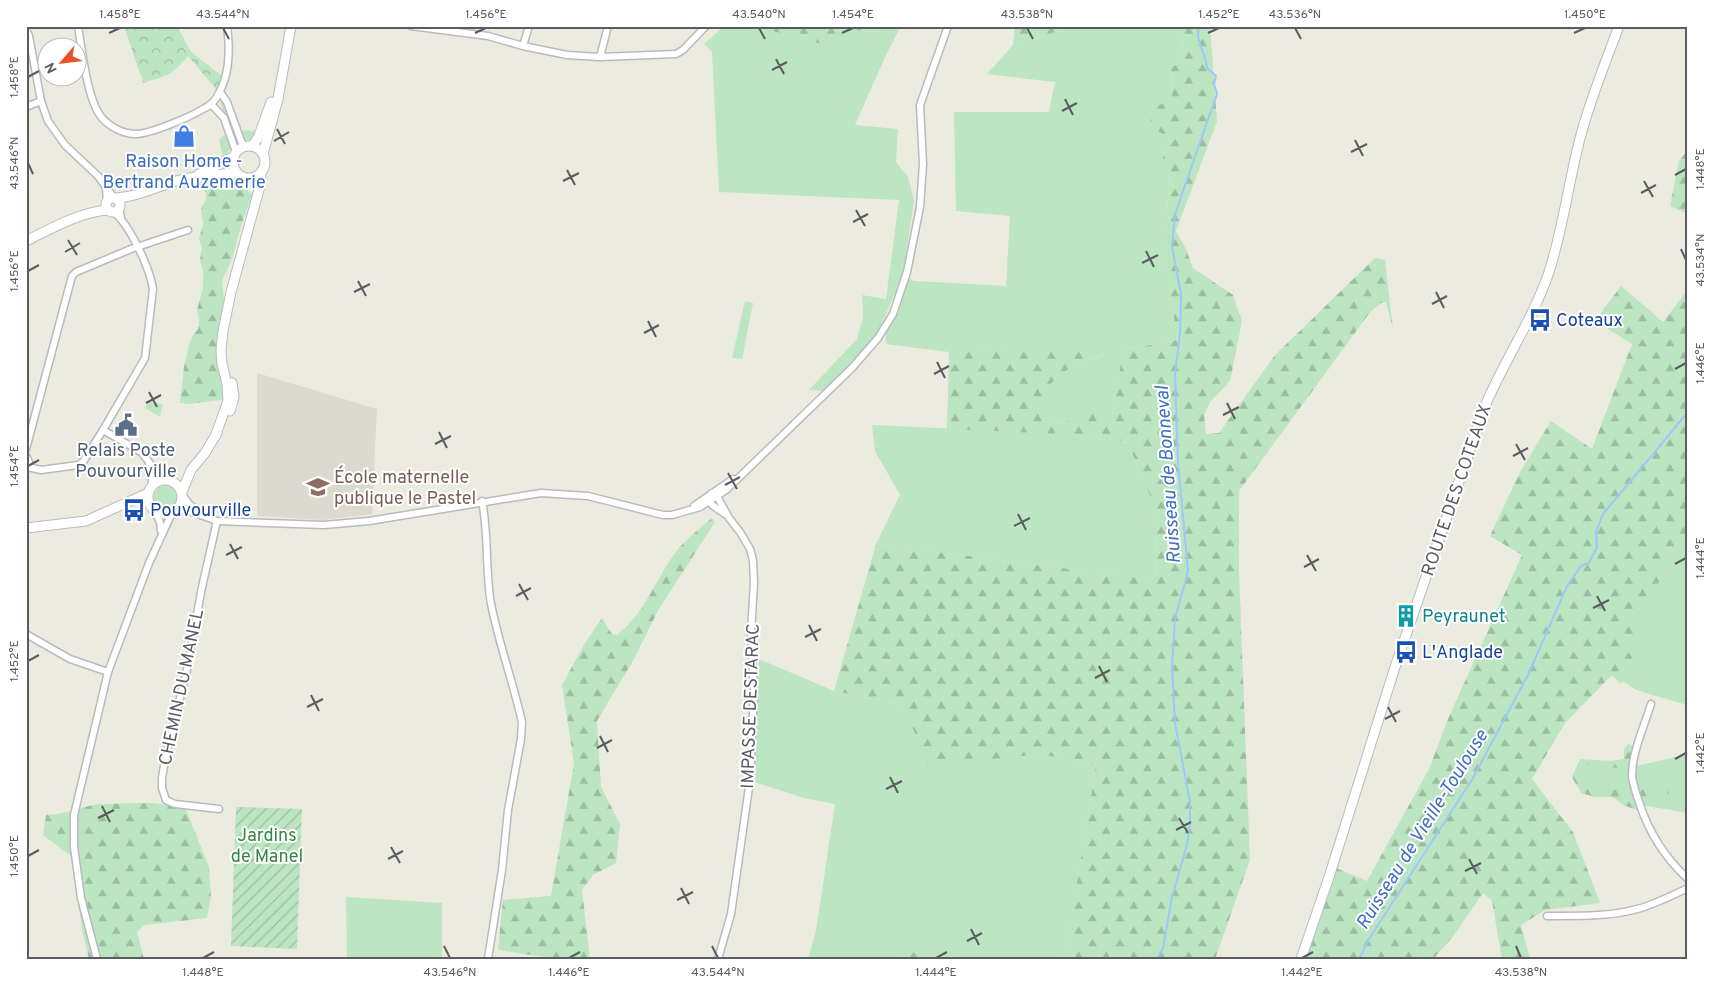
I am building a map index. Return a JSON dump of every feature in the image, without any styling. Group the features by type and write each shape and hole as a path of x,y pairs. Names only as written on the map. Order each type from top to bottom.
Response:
{"street":[{"path":"78,26 94,102 101,116 113,127 127,133 143,133 182,119 211,104 220,92 227,72 229,55 228,26"},
{"path":"98,959 81,898 73,826 78,797 108,672 161,532 174,511 180,506 190,470 205,453 231,409 234,397 224,355 223,331 230,292 260,186 261,172 265,163 263,154 278,99 291,26"},
{"path":"411,26 452,28 567,55 600,56 676,54 706,26"},
{"path":"523,46 529,26"},
{"path":"600,56 608,26"},
{"path":"689,510 742,473 852,368 878,338 893,314 907,272 920,207 922,181 920,105 948,26"},
{"name":"ROUTE DES COTEAUX","path":"1301,959 1393,676 1485,406 1493,385 1549,273 1582,132 1619,26"},
{"path":"26,29 29,36 41,101 48,121 65,145 98,176 105,187 138,248 152,278 153,289 147,346 142,363 83,462 78,465 41,470 27,467 29,462 26,456"},
{"path":"194,176 248,146 258,138 281,76"},
{"path":"220,92 227,102 241,141 248,146 260,150 263,154"},
{"path":"26,107 41,101"},
{"path":"211,104 224,118 234,154 233,167 237,173 247,178 257,196"},
{"path":"247,178 256,176 261,172"},
{"path":"26,241 95,211 160,186 194,176 237,173"},
{"path":"26,449 72,276 76,272 173,234 188,230"},
{"path":"103,430 132,446 157,472 179,486 190,505 203,515"},
{"path":"148,461 152,474 149,502 160,522 161,532"},
{"path":"26,528 86,521 122,506 150,489 158,481 190,470"},
{"path":"122,506 140,504 165,514 187,510 217,521 324,525 541,493 569,494 600,499 662,515 672,515 710,501 714,494"},
{"name":"IMPASSE DESTARAC","path":"714,494 746,541 753,560 754,583 752,632 754,692 748,797 731,914 718,959"},
{"path":"482,501 487,537 488,583 491,604 522,722 488,959"},
{"name":"IMPASSE DESTARAC","path":"710,501 729,518"},
{"name":"CHEMIN DU MANEL","path":"217,521 202,587 186,674 166,754 162,788 166,800 169,802 192,807 219,809"},
{"path":"26,634 70,659 108,672"},
{"path":"1651,704 1636,753 1632,776 1634,789 1652,835 1674,866 1688,879"},
{"path":"1547,916 1590,916 1642,908 1688,888"}],"shaded area":[{"path":"257,373 377,409 372,514 323,520 257,516"}],"green space":[{"path":"124,26 177,26 191,52 222,76 216,89 188,56 177,68 168,74 143,83"},
{"path":"724,26 774,26 773,31 841,27 874,32 892,26 901,26 855,125 898,129 896,162 908,177 914,201 903,274 875,337 824,391 809,390 857,339 863,317 862,295 886,299 899,200 719,192 712,52 704,44"},
{"path":"774,26 892,26 874,32 841,28 833,47 773,31"},
{"path":"1015,26 1070,26 1069,28 1013,45"},
{"path":"1070,26 1182,26 1183,62 1171,67 1172,100 1169,138 1162,160 1171,163 1164,242 1177,340 1123,350 1112,416 1083,411 1063,424 1045,422 1038,411 1047,387 1067,370 1110,351 949,352 886,344 886,332 898,314 909,278 914,281 1006,286 1010,216 956,211 954,112 1049,112 1055,82 987,74 1013,45 1069,28"},
{"path":"1182,26 1210,26 1217,121 1176,231 1186,249 1193,268 1233,295 1242,321 1230,381 1210,402 1204,415 1206,434 1219,433 1275,355 1375,258 1385,260 1393,330 1386,302 1381,303 1371,311 1239,491 1239,573 1250,860 1215,959 1072,959 1069,931 1096,766 1041,754 928,766 903,705 834,691 876,544 1155,580 1158,510 1142,480 1129,444 1108,436 947,429 949,352 1111,350 1067,370 1047,387 1038,411 1045,422 1063,424 1083,411 1096,408 1112,416 1123,350 1177,340 1164,242 1171,163 1162,161 1169,138 1150,126 1151,109 1172,99 1171,67 1183,62"},
{"path":"224,101 239,143 237,144 220,103"},
{"path":"255,129 254,133 256,134 252,139 243,139 240,131 249,130 252,132"},
{"path":"228,134 231,148 223,156 219,140"},
{"path":"1688,150 1688,214 1670,206 1679,161"},
{"path":"213,178 219,184 236,184 252,194 233,256 222,281 224,299 221,319 226,397 222,400 189,404 180,403 184,366 191,338 198,329 197,310 203,288 203,270 200,260 202,248 199,239 203,224 201,209 206,200 206,194 198,182 200,179"},
{"path":"1688,285 1688,538 1676,545 1676,549 1664,569 1663,577 1641,608 1636,620 1639,626 1635,633 1628,635 1626,650 1632,657 1631,662 1621,673 1625,676 1625,682 1619,683 1613,676 1609,678 1565,723 1532,779 1573,832 1600,903 1545,910 1521,925 1530,959 1502,959 1492,901 1483,893 1452,938 1433,959 1304,959 1336,868 1367,881 1429,769 1448,719 1522,555 1490,536 1520,472 1551,421 1592,449 1632,344 1595,321 1621,286 1663,322 1686,292"},
{"path":"745,301 753,303 742,359 732,358"},
{"path":"149,402 163,404 160,417 145,408"},
{"path":"872,425 1108,436 1129,444 1142,480 1158,510 1155,580 876,544 900,495 875,451"},
{"path":"161,485 171,485 178,492 178,502 171,509 161,509 154,502 154,492"},
{"path":"712,518 715,522 659,609 634,659 597,721 601,787 620,824 616,863 593,875 582,890 590,959 557,959 498,950 503,900 551,896 574,763 562,685 585,643 602,618 612,634 617,635 626,627 642,608 666,566 681,545"},
{"path":"1688,535 1687,705 1636,690 1613,674 1629,621 1677,540"},
{"path":"759,659 834,691 903,705 929,765 1041,754 1096,766 1069,931 1072,959 948,959 913,952 907,959 808,959 816,931 835,804 804,798 754,782"},
{"path":"1628,744 1635,746 1631,765 1619,768 1584,765 1579,776 1586,786 1597,788 1609,787 1635,795 1637,810 1623,805 1613,797 1595,797 1581,793 1572,777 1580,759 1610,761 1624,759 1624,749"},
{"path":"1688,754 1688,813 1647,806 1585,790 1576,777 1581,765 1641,765"},
{"path":"1667,783 1669,793 1664,796 1659,805 1657,797 1647,799 1643,805 1637,792 1641,785 1656,790"},
{"path":"151,803 185,807 209,867 211,896 207,918 144,925 137,932 144,959 89,959 82,929 71,856 43,835 46,815 58,814 97,804"},
{"name":"Jardins de Manel","path":"236,807 302,809 297,949 231,946"},
{"path":"346,897 442,903 442,959 347,959"},
{"path":"913,952 948,959 907,959"}],"waterway":[{"name":"Ruisseau de Bonneval","path":"1157,959 1163,948 1172,897 1187,845 1190,824 1190,802 1175,723 1172,666 1175,619 1188,571 1178,462 1175,374 1180,333 1181,294 1172,247 1175,214 1217,94 1214,84 1216,76 1207,68 1198,38 1199,26"},
{"name":"Ruisseau de Vieille-Toulouse","path":"1359,959 1369,939 1473,778 1528,675 1567,586 1581,566 1589,563 1597,547 1596,532 1603,514 1688,412"}],"place":[{"name":"Raison Home - Bertrand Auzemerie","path":"184,136"},
{"name":"Coteaux","path":"1540,320"},
{"name":"Relais Poste Pouvourville","path":"126,425"},
{"name":"École maternelle publique le Pastel","path":"318,487"},
{"name":"Pouvourville","path":"134,510"},
{"name":"Peyraunet","path":"1406,616"},
{"name":"L'Anglade","path":"1406,652"}]}
